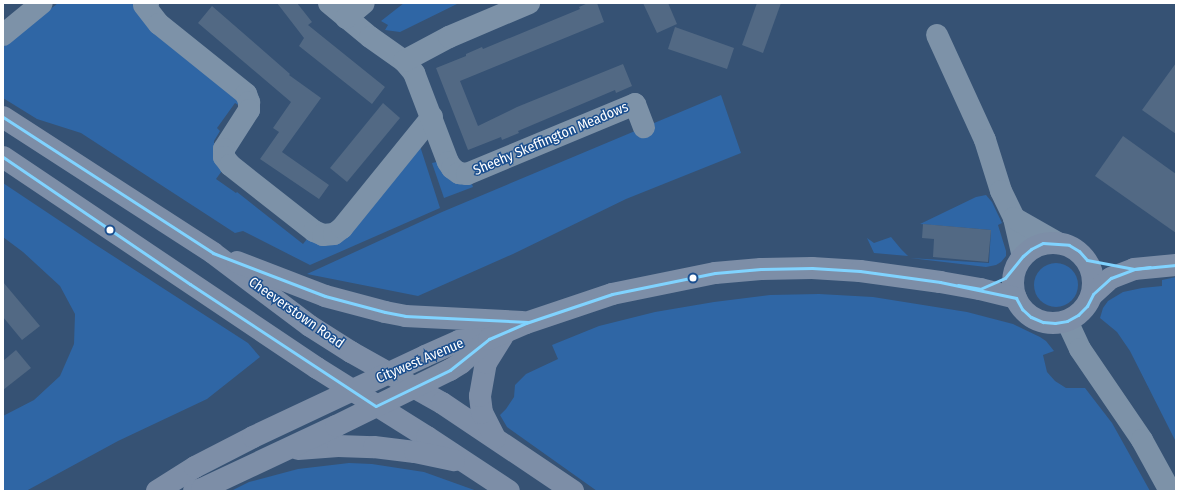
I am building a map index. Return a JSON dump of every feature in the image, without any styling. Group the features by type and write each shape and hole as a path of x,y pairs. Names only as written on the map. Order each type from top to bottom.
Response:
{"main road":[{"name":"Cheeverstown Road","path":"3,117 213,253 310,326 415,387 573,491"},
{"path":"3,157 190,284 509,491"},
{"path":"980,289 1005,278 1030,249 1043,244 1058,242 1069,245 1079,251 1087,260 1093,276 1093,294"},
{"path":"213,253 325,296 385,312 507,331"},
{"path":"1020,260 1014,275 1013,287 1016,298 1022,309 1031,317 1043,322 1055,323 1067,321 1078,315 1087,306 1093,294 1111,278 1134,269 1176,265"},
{"path":"1087,260 1134,269"},
{"name":"Citywest Avenue","path":"157,491 194,467 253,437 352,390 459,342 507,331 612,294 715,273 760,269 812,268 860,271 980,289 1016,298"},
{"path":"496,439 482,413 480,386 486,363 493,348 507,331"},
{"name":"Citywest Avenue","path":"194,491 202,489 415,387 461,363 507,331"},
{"path":"280,451 338,446 374,447 415,452 469,464"}],"street":[{"path":"3,35 42,3"},
{"name":"Sheehy Skeffington Meadows","path":"329,3 346,18 404,61 414,73 452,168 459,173 467,174 635,104 644,127"},
{"path":"346,18 364,3"},
{"path":"404,61 448,37 529,3"},
{"path":"145,4 159,24 246,94 249,110 224,149 224,157 230,165 314,231 323,235 334,234 342,228 432,117"},
{"path":"937,35 985,140 1001,191 1014,218 1020,260"},
{"path":"1014,218 1058,242"},
{"path":"1067,321 1080,349 1142,440 1170,491"}],"shaded area":[{"path":"58,3 135,3 238,92 240,106 235,103 217,128 220,131 214,141 214,150 224,168 216,179 236,193 237,192 303,244 311,234 322,239 420,146 440,208 310,265 243,231 235,233 81,133 37,119 3,98 3,40"},
{"path":"404,3 459,3 400,32 385,30 388,25 381,21"},
{"path":"721,95 741,153 626,199 513,254 418,296 307,274 442,212"},
{"path":"441,161 469,176 473,187 444,198 432,163"},
{"path":"3,183 248,343 260,357 207,399 118,441 26,491 3,491 3,416 34,400 60,376 74,344 75,314 60,286 23,252 3,237"},
{"path":"986,195 992,202 1002,223 998,225 1006,251 1006,256 1001,262 996,265 986,267 910,258 989,263 991,230 920,224 976,197"},
{"path":"891,237 908,256 874,253 867,238 874,243"},
{"path":"1056,263 1068,267 1074,273 1078,285 1074,297 1068,303 1056,307 1044,303 1038,297 1034,285 1038,273 1044,267"},
{"path":"1176,277 1176,442 1130,351 1117,332 1100,318 1103,308 1108,301 1123,292 1162,286 1162,280"},
{"path":"819,294 873,297 967,312 1013,324 1040,337 1046,341 1054,351 1043,355 1047,372 1055,381 1066,388 1085,388 1112,423 1150,491 597,491 507,427 500,415 514,397 515,385 526,374 558,359 552,345 599,326 655,312 714,302 770,295"},
{"path":"349,463 372,464 424,472 477,491 231,491 249,482 298,469"}],"building":[{"path":"277,3 297,3 312,22 308,25 385,87 372,104 299,46 304,38"},
{"path":"588,3 597,3 604,22 460,81 478,126 517,107 623,64 632,86 616,93 615,90 518,131 519,133 502,140 501,137 468,150 436,68 466,56 466,54 482,47 483,49 580,9 579,7"},
{"path":"643,3 668,3 677,24 657,33"},
{"path":"757,3 781,3 763,53 742,45"},
{"path":"212,6 290,74 289,75 321,98 282,152 329,185 319,199 260,159 279,132 273,128 291,102 198,23"},
{"path":"675,27 734,48 727,69 668,49"},
{"path":"1176,63 1176,134 1142,110"},
{"path":"383,103 400,118 347,182 330,168"},
{"path":"1123,136 1176,174 1176,233 1095,176"},
{"path":"923,224 991,230 988,262 933,257 934,239 922,238"},
{"path":"3,282 40,326 22,340 3,317"},
{"path":"16,350 31,368 3,390 3,361"}],"transit line":[{"path":"3,117 213,253 325,296 385,312 405,316 528,322"},
{"path":"3,157 190,284 376,406 450,370 489,339 526,323 612,294 715,273 761,269 812,268 860,271 940,282 1016,298 1022,309 1031,317 1043,322 1055,323 1067,321 1078,315 1087,306 1093,294 1111,278 1134,269 1176,265"},
{"path":"958,285 980,289 1005,278 1023,256 1031,249 1043,243 1069,245 1079,251 1087,260 1134,269 1150,267"}]}
